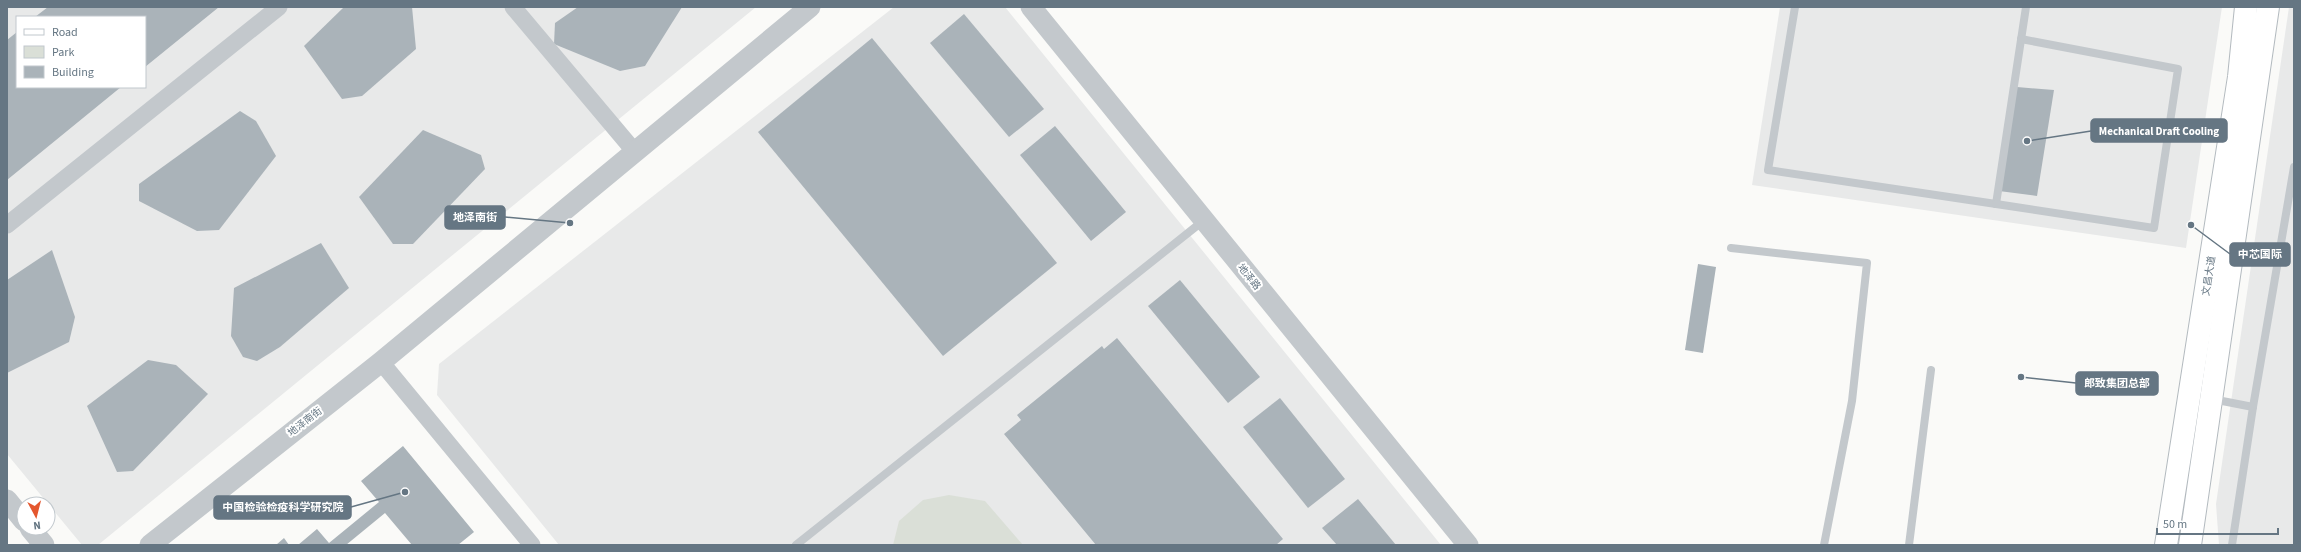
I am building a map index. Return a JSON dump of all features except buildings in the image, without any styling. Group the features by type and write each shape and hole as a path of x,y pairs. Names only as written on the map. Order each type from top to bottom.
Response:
{"main road":[{"name":"文昌大道","path":"2190,545 2201,398 2246,7"},
{"name":"文昌大道","path":"2166,545 2201,398 2268,7"}],"street":[{"path":"7,225 280,7"},
{"path":"513,7 634,152"},
{"name":"地泽南街","path":"150,545 381,362 810,7"},
{"name":"地泽路","path":"1031,7 1203,221 1468,545"},
{"path":"381,362 532,545"},
{"path":"7,500 16,511"},
{"path":"37,536 44,545"}],"lane":[{"path":"1795,7 1768,170 2154,228 2178,69 2021,39"},
{"path":"1996,204 2026,7"},
{"path":"2232,545 2253,407 2294,167"},
{"path":"796,545 1203,221"},
{"path":"1731,248 1866,263 1852,401 1824,545"},
{"path":"1909,545 1931,370"},
{"path":"2201,398 2253,407"}],"shaded area":[{"path":"7,7 756,7 98,545 82,545 56,513 56,496 42,496 7,454"},
{"path":"894,7 1005,7 1441,545 559,545 437,395 439,364"},
{"path":"1780,7 2222,7 2186,248 1752,185"},
{"path":"2289,7 2294,7 2294,545 2219,545 2216,504"}],"green space":[{"path":"949,495 985,501 1023,545 893,545 899,521 923,500"}],"place":[{"name":"Mechanical Draft Cooling","path":"2027,141"},
{"name":"地泽南街","path":"570,223"},
{"name":"中芯国际","path":"2191,225"},
{"name":"郎致集团总部","path":"2021,377"},
{"name":"中国检验检疫科学研究院","path":"405,492"}]}
